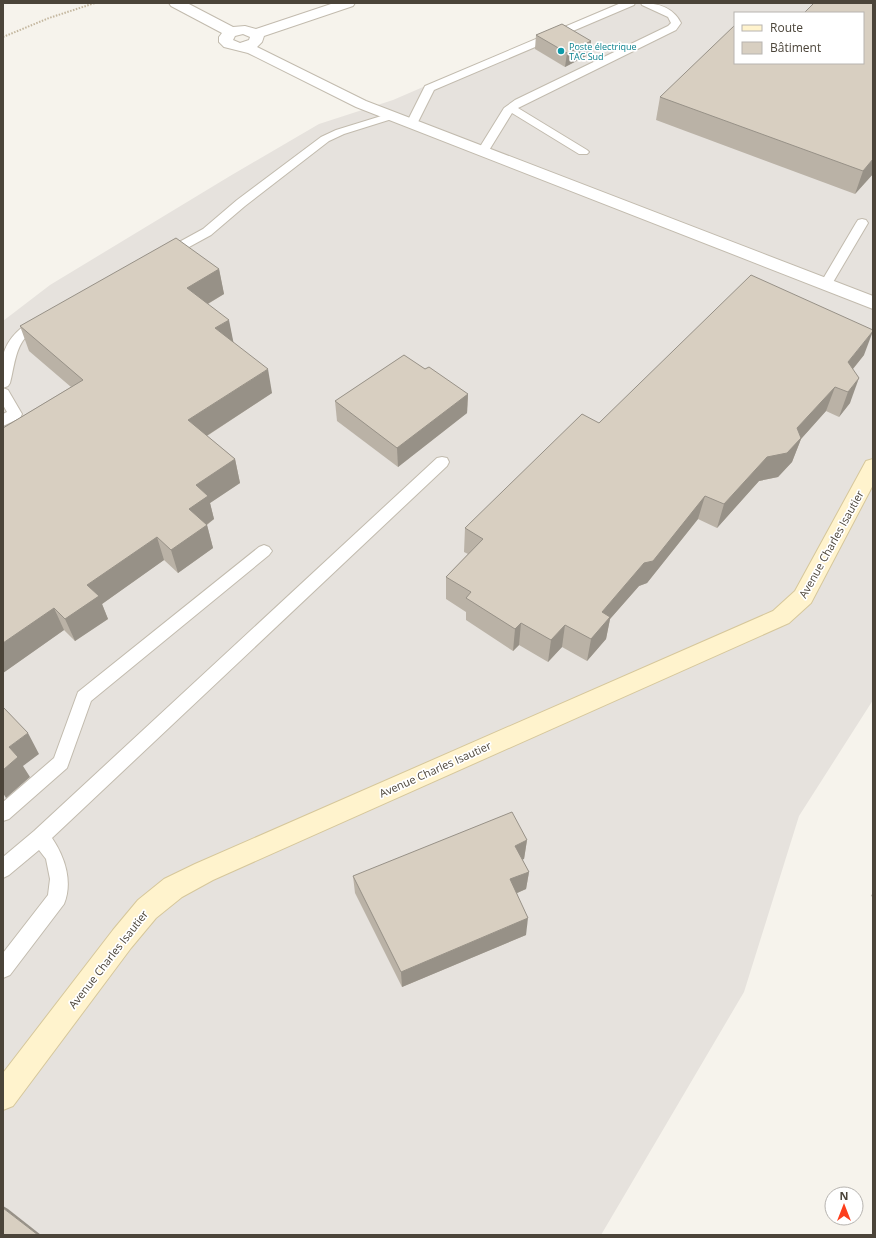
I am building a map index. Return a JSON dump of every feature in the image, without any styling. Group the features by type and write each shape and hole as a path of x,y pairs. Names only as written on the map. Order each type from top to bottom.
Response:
{"street":[{"path":"176,3 231,32 245,30 257,36 270,45 294,71"},
{"path":"257,36 348,3"},
{"path":"231,32 226,37 226,42 232,46 253,50 361,104 484,150 873,303"},
{"path":"242,47 252,45 257,36"},
{"name":"Avenue Charles Isautier","path":"3,1096 147,908 174,888 204,872 781,617 803,598 873,466"}],"lane":[{"path":"412,124 429,88 630,3"},
{"path":"484,150 508,110 519,102 672,28 676,23 672,15 646,3"},
{"path":"511,108 583,152"},
{"path":"153,262 207,232 241,203 325,139 340,132 391,116"},
{"path":"826,284 862,223"},
{"path":"3,383 12,350 22,333 50,318"},
{"path":"3,393 15,414 3,421"},
{"path":"3,869 40,837 442,462"},
{"path":"3,813 61,763 84,697 264,551"},
{"path":"3,968 57,898 59,879 54,856 40,837"}],"path":[{"path":"3,37 49,18 95,3"}],"shaded area":[{"path":"618,3 873,3 873,700 799,816 744,992 601,1235 3,1235 3,321 50,285 319,124 393,100"}],"building":[{"path":"814,3 873,3 873,159 863,171 660,97 734,26 734,64 864,64 864,12 805,12"},
{"path":"562,24 591,41 567,53 536,35"},
{"path":"176,238 219,269 187,288 229,320 215,328 268,369 188,420 235,459 196,485 208,496 189,509 207,525 171,550 157,537 87,585 99,596 65,619 54,608 3,643 3,428 83,380 20,326"},
{"path":"751,275 873,330 848,362 859,378 848,392 835,387 797,428 801,438 787,453 767,457 724,504 705,496 653,561 644,563 602,612 610,617 591,639 565,625 551,640 521,623 515,629 466,598 471,592 446,577 483,539 465,528 582,414 599,423"},
{"path":"404,355 425,369 429,367 468,394 397,448 335,401"},
{"path":"3,707 28,733 9,747 18,757 3,770"},
{"path":"512,812 527,840 515,846 529,872 510,879 528,918 401,972 353,876"},
{"path":"3,1208 38,1235 3,1235"}],"place":[{"name":"Poste électrique TAC Sud","path":"561,51"}]}
